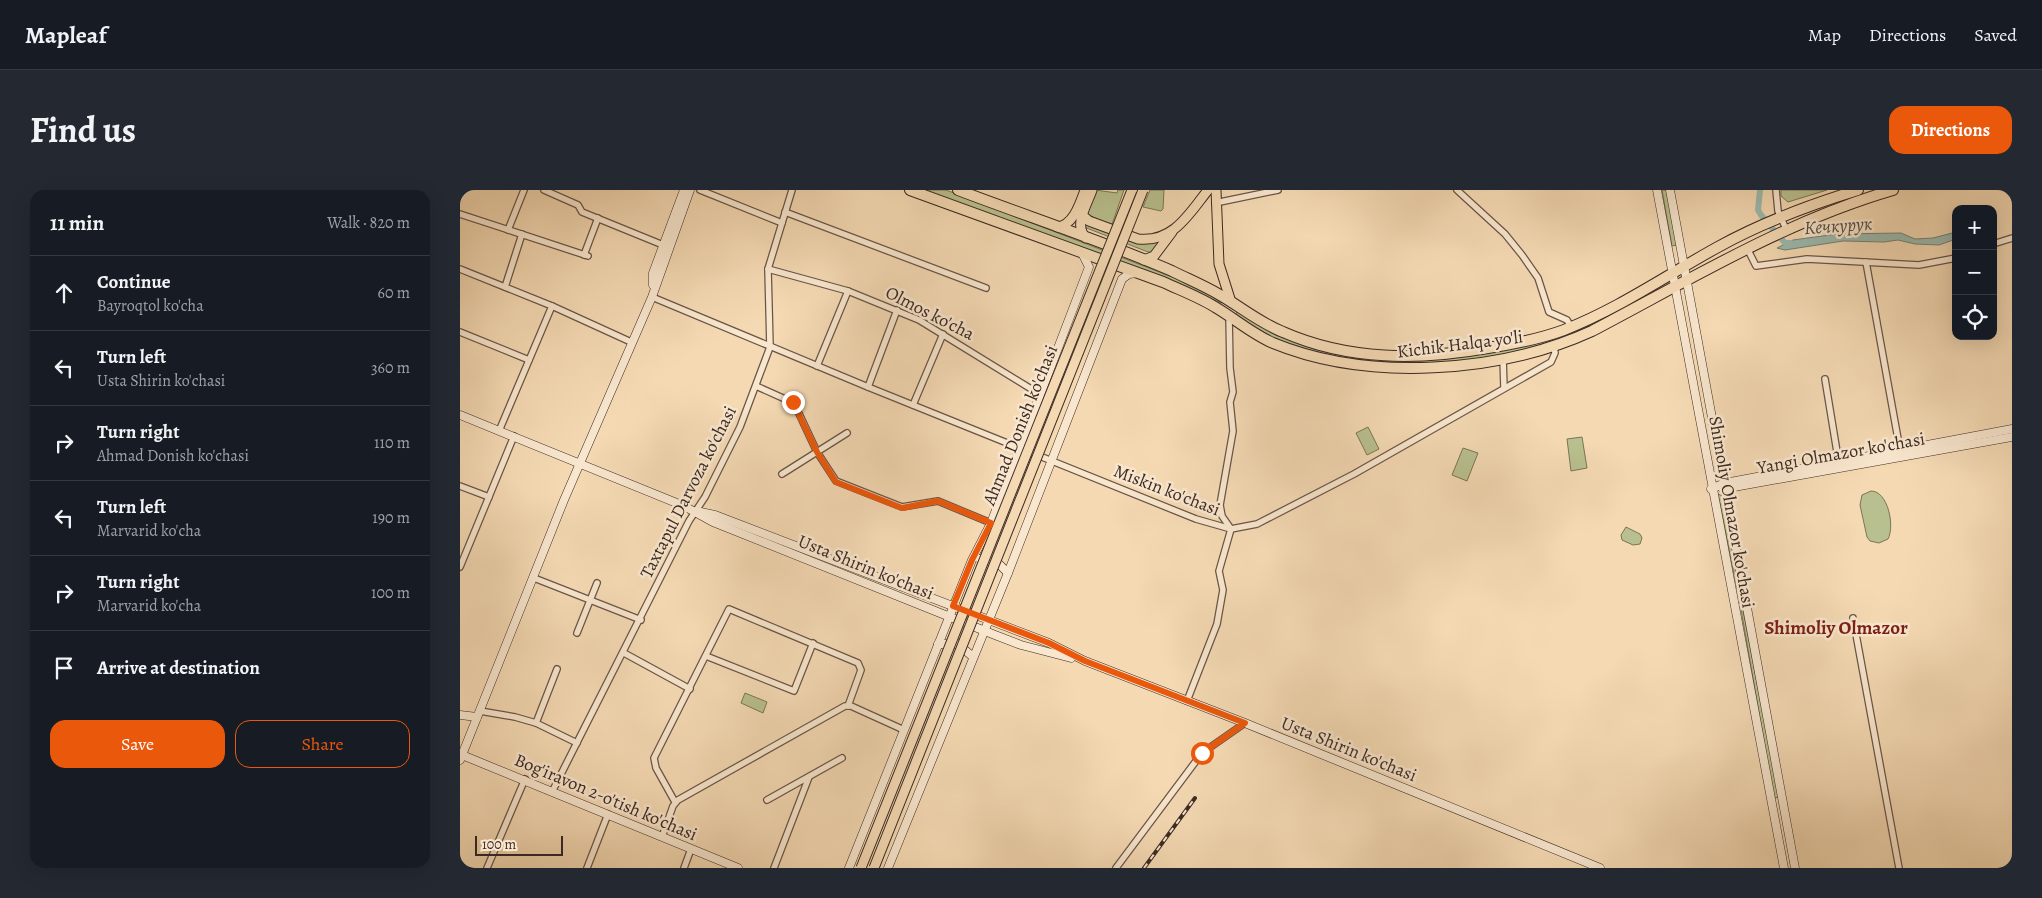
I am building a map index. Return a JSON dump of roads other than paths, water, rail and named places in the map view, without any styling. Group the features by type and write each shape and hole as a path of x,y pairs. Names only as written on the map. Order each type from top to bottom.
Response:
{"highway":[{"name":"Kichik Halqa yo'li","path":"910,190 1137,273 1203,300 1274,343 1354,365 1390,368 1421,368 1503,358 1554,346 1592,331 1786,229 1893,190"},
{"name":"Kichik Halqa yo'li","path":"958,190 1144,260 1211,290 1266,324 1296,338 1345,351 1390,357 1438,356 1486,349 1543,337 1571,327 1779,217 1858,190"},
{"path":"1227,314 1231,302"}],"main road":[{"path":"652,297 653,274 684,190"},
{"path":"461,757 579,463 652,297 690,190"},
{"path":"1054,227 1061,227 1069,222 1081,202 1085,190"},
{"path":"1088,239 1080,228 1092,190"},
{"name":"Ahmad Donish ko'chasi","path":"861,868 1132,190"},
{"name":"Ahmad Donish ko'chasi","path":"874,868 1143,190"},
{"path":"1144,260 1154,256 1203,190"},
{"path":"1081,202 1083,216 1089,221 1138,239 1152,239 1172,232 1181,225 1208,190"},
{"path":"1216,190 1219,264 1231,302"},
{"name":"Shimoliy Olmazor ko'chasi","path":"1657,190 1711,489 1784,868"},
{"name":"Shimoliy Olmazor ko'chasi","path":"1670,190 1796,868"},
{"name":"Ahmad Donish ko'chasi","path":"849,868 948,618 972,560 991,523 1041,395 1089,267 1087,259 1082,253"},
{"path":"888,868 1008,572 1122,279 1129,274 1137,273"},
{"name":"Usta Shirin ko'chasi","path":"460,415 696,511 713,522 948,618 1022,646 1085,661"},
{"name":"Yangi Olmazor ko'chasi","path":"1839,465 1900,450 2012,429"},
{"name":"Yangi Olmazor ko'chasi","path":"1711,489 2012,436"},
{"name":"Usta Shirin ko'chasi","path":"696,511 716,515 1049,643 1085,661 1245,723 1600,868"},
{"path":"972,560 993,561 1003,566 1008,572"},
{"path":"1732,594 1745,592"},
{"path":"938,644 958,644 973,657"},
{"path":"460,715 479,714"},
{"name":"Bog'iravon 2-o'tish ko'chasi","path":"461,757 553,790 738,868"},
{"path":"1772,805 1784,803"}],"street":[{"path":"508,230 524,190"},
{"path":"544,190 578,205 582,212 664,245"},
{"path":"700,190 782,223"},
{"name":"Taxtapul Darvoza ko'chasi","path":"553,790 740,427 770,347 768,270 792,190"},
{"path":"1216,202 1278,190"},
{"path":"1457,190 1505,234 1538,278 1549,312 1567,320 1571,327"},
{"path":"1776,190 1779,217 1786,229"},
{"path":"785,212 986,288"},
{"path":"460,214 586,256 598,218"},
{"path":"504,287 522,234"},
{"path":"1997,243 2012,238"},
{"path":"1747,248 1756,266 1808,260 1919,265 1952,259"},
{"path":"1866,262 1900,450"},
{"path":"460,269 552,306 631,342"},
{"name":"Olmos ko'cha","path":"768,270 848,290 897,310 943,334 1041,395"},
{"path":"817,366 848,290"},
{"name":"Miskin ko'chasi","path":"652,297 1051,461 1196,519 1231,529 1256,524 1354,474 1551,362 1555,353 1554,346"},
{"path":"499,431 552,306"},
{"path":"868,387 897,310"},
{"path":"1187,701 1216,624 1223,590 1219,571 1231,529 1222,516 1220,505 1233,431 1230,402 1233,387 1227,314"},
{"path":"460,332 529,360"},
{"path":"913,405 943,334"},
{"path":"1503,358 1504,388"},
{"path":"1825,379 1839,465"},
{"path":"756,386 794,403 817,452 838,483 902,508 938,501 991,523"},
{"path":"782,474 847,433"},
{"path":"460,567 514,436"},
{"path":"460,486 489,497"},
{"path":"534,578 641,620"},
{"path":"577,633 597,583"},
{"path":"662,837 675,802 848,706 860,673 860,666 813,643 729,609 654,758 656,768 675,802"},
{"path":"1853,618 1900,868"},
{"path":"706,656 794,691 813,643"},
{"path":"624,653 690,689"},
{"path":"536,723 557,669"},
{"path":"848,706 904,730"},
{"path":"479,714 515,717 536,723 577,743"},
{"path":"1116,868 1202,753 1245,723"},
{"path":"767,800 842,758"},
{"path":"774,868 809,777"},
{"path":"490,867 525,779"},
{"path":"587,868 608,814"},
{"path":"684,868 692,850"}],"water":[{"path":"1901,233 1915,239 1933,238 1952,233 1952,240 1939,245 1915,244 1898,240 1884,242 1843,241 1785,250 1777,248 1793,240 1837,234"}],"waterway":[{"name":"Кечкурук","path":"1760,190 1758,210 1785,243 1791,243"}],"railway":[{"path":"1144,868 1195,798"}],"district":[{"name":"Shimoliy Olmazor","path":"1836,627"}]}
